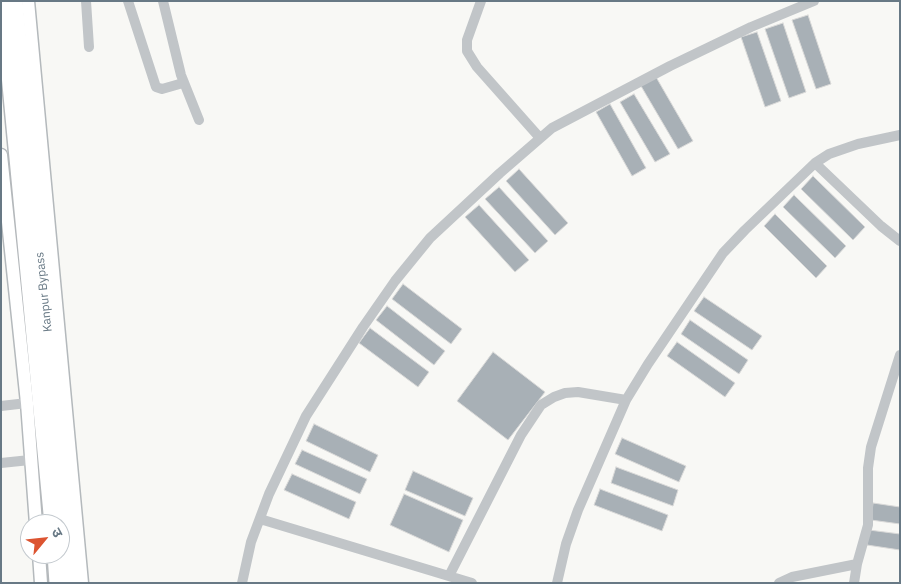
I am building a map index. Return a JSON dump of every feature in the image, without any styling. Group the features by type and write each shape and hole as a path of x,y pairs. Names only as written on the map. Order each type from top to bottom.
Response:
{"highway":[{"name":"Kanpur Bypass","path":"2,1 51,514"},
{"name":"Kanpur Bypass","path":"15,1 70,583"},
{"path":"56,564 57,583"}],"main road":[{"path":"28,1 82,583"},
{"path":"1,155 27,403 35,514"},
{"path":"40,564 41,583"}],"street":[{"path":"86,1 89,47"},
{"path":"128,1 156,86 162,89 183,82"},
{"path":"163,1 183,82 198,120"},
{"path":"482,1 467,40 468,51 477,67 540,138"},
{"path":"242,583 251,542 269,494 306,416 363,326 395,281 430,238 500,172 552,128 670,66 751,27 814,1"},
{"path":"558,583 566,544 578,510 626,400 723,253 815,163 830,154 858,144 900,136"},
{"path":"815,163 881,226 900,240"},
{"path":"854,583 857,564 868,525 868,468 871,447 900,355"},
{"path":"449,576 521,435 541,405 565,393 578,392 626,400"},
{"path":"1,406 27,403"},
{"path":"1,464 30,460"},
{"path":"260,519 472,583"},
{"path":"779,583 792,577 857,564"}],"building":[{"path":"808,15 831,84 816,89 792,20"},
{"path":"783,23 806,92 789,98 765,29"},
{"path":"757,32 781,101 765,107 741,37"},
{"path":"656,77 693,141 678,149 641,86"},
{"path":"634,94 670,154 655,162 620,102"},
{"path":"610,104 646,168 632,176 596,112"},
{"path":"519,169 568,223 555,235 506,181"},
{"path":"813,176 865,227 853,240 801,189"},
{"path":"499,187 548,241 535,253 485,199"},
{"path":"794,195 846,246 835,258 783,207"},
{"path":"479,205 529,260 515,272 465,217"},
{"path":"775,214 827,266 816,278 764,226"},
{"path":"403,284 462,329 451,344 392,299"},
{"path":"704,297 762,336 752,350 694,311"},
{"path":"387,306 445,351 434,365 376,320"},
{"path":"690,320 748,360 739,374 681,334"},
{"path":"370,328 429,372 418,387 359,343"},
{"path":"677,342 735,383 725,397 667,356"},
{"path":"493,352 545,392 508,440 457,401"},
{"path":"314,424 378,455 370,472 306,441"},
{"path":"622,438 686,466 679,482 615,454"},
{"path":"302,450 367,479 360,494 295,464"},
{"path":"616,467 678,490 673,506 611,483"},
{"path":"413,471 473,498 465,516 405,490"},
{"path":"292,474 356,502 349,519 284,490"},
{"path":"600,489 668,515 662,531 594,505"},
{"path":"404,494 463,520 449,552 390,525"},
{"path":"873,503 900,507 900,524 871,520"},
{"path":"869,530 900,534 900,550 867,545"}]}
